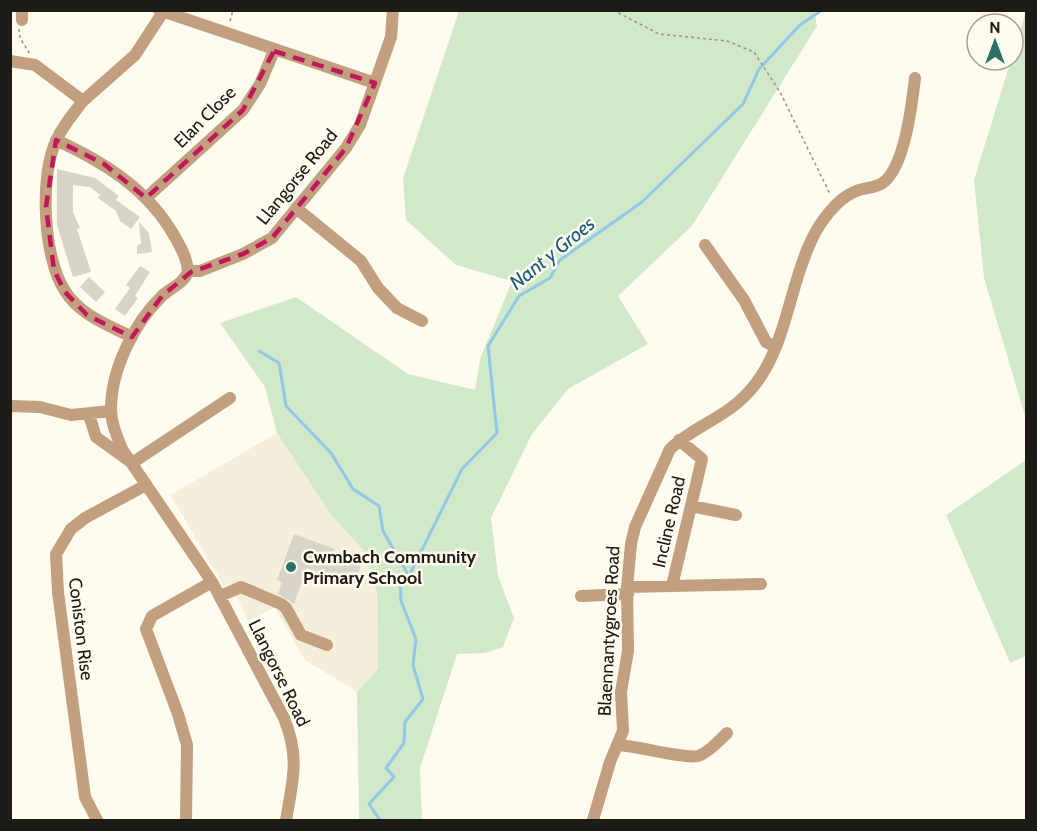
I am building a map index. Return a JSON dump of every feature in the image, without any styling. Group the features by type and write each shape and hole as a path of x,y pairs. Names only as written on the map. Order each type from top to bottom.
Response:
{"street":[{"name":"Llangorse Road","path":"286,820 296,760 291,736 212,582 146,485 117,437 111,411 119,366 132,338 162,296 186,276 188,271 200,271 243,254 272,238 346,148 360,125 391,37 393,10"},
{"path":"10,11 21,14"},
{"path":"132,338 87,315 65,292 54,270 46,207 48,172 56,140 83,101 135,55 161,11 274,51 375,83"},
{"name":"Elan Close","path":"146,198 243,110 260,84 274,51"},
{"path":"10,61 35,65 83,101"},
{"name":"Blaennantygroes Road","path":"593,820 610,762 623,731 621,692 628,651 627,591 635,527 670,449 679,440 726,414 756,384 775,347 812,238 837,206 856,191 877,186 886,181 893,171 905,138 915,78"},
{"path":"56,140 104,164 146,198 171,230 185,256 188,271"},
{"path":"296,208 361,261 378,288 397,308 422,321"},
{"path":"705,245 744,300 765,342 775,347"},
{"path":"132,463 230,398"},
{"path":"10,406 40,407 71,415 111,411"},
{"name":"Llangorse Road","path":"89,415 96,438 132,463"},
{"name":"Incline Road","path":"672,586 702,459 679,440"},
{"name":"Coniston Rise","path":"96,820 85,797 58,592 57,554 71,529 84,518 146,485"},
{"path":"691,506 736,515"},
{"path":"186,820 187,744 146,629 152,616 212,582"},
{"path":"581,596 672,586 761,584"},
{"path":"220,596 241,587 250,589 286,608 301,634 327,645"},
{"path":"619,745 693,756 704,753 727,733"}],"path":[{"path":"613,10 659,34 726,41 754,52 780,92 817,173 837,206"},
{"path":"21,14 20,38 31,55"}],"highlighted area":[{"path":"274,51 375,83 346,148 272,238 243,254 191,272 162,296 132,337 87,315 65,292 54,270 46,207 56,140 104,164 146,198 243,110"}],"shaded area":[{"name":"Cwmbach Community Primary School","path":"277,433 332,516 365,552 377,593 378,669 357,692 305,660 275,607 248,621 230,583 224,586 170,495"}],"green space":[{"path":"814,10 817,26 692,226 618,296 648,344 568,389 532,434 491,518 498,576 514,618 503,647 485,653 457,654 420,768 422,820 359,820 357,692 378,669 377,593 365,552 332,516 277,433 265,387 220,323 296,297 408,374 475,390 480,359 512,281 456,265 406,220 403,178 459,11"},
{"path":"1026,11 1026,419 984,278 974,180 1007,72 1025,72"},
{"path":"1026,460 1026,656 1010,663 946,515"}],"building":[{"path":"57,169 95,178 119,196 116,200 140,217 131,229 120,221 116,211 98,198 100,195 90,187 73,185 73,212 80,228 77,229 91,272 73,277 57,225"},
{"path":"139,222 149,233 152,252 137,254 137,245 141,244"},
{"path":"140,266 150,272 135,296 138,298 125,316 115,309 130,288 126,285"},
{"path":"89,277 105,292 96,302 80,287"},
{"path":"294,534 335,549 332,555 361,565 354,585 307,568 294,604 278,594 282,582 277,580"}],"waterway":[{"name":"Nant y Groes","path":"409,576 462,469 497,433 488,346 519,296 550,278 560,260 642,202 743,104 759,69 800,25 822,10"},
{"name":"Nant y Groes","path":"259,351 279,363 286,406 331,453 353,489 379,506 383,531 409,576 400,579 401,601 416,639 413,665 423,699 405,722 404,743 386,768 394,777 369,804 380,820"}],"place":[{"name":"Cwmbach Community Primary School","path":"291,567"}]}
